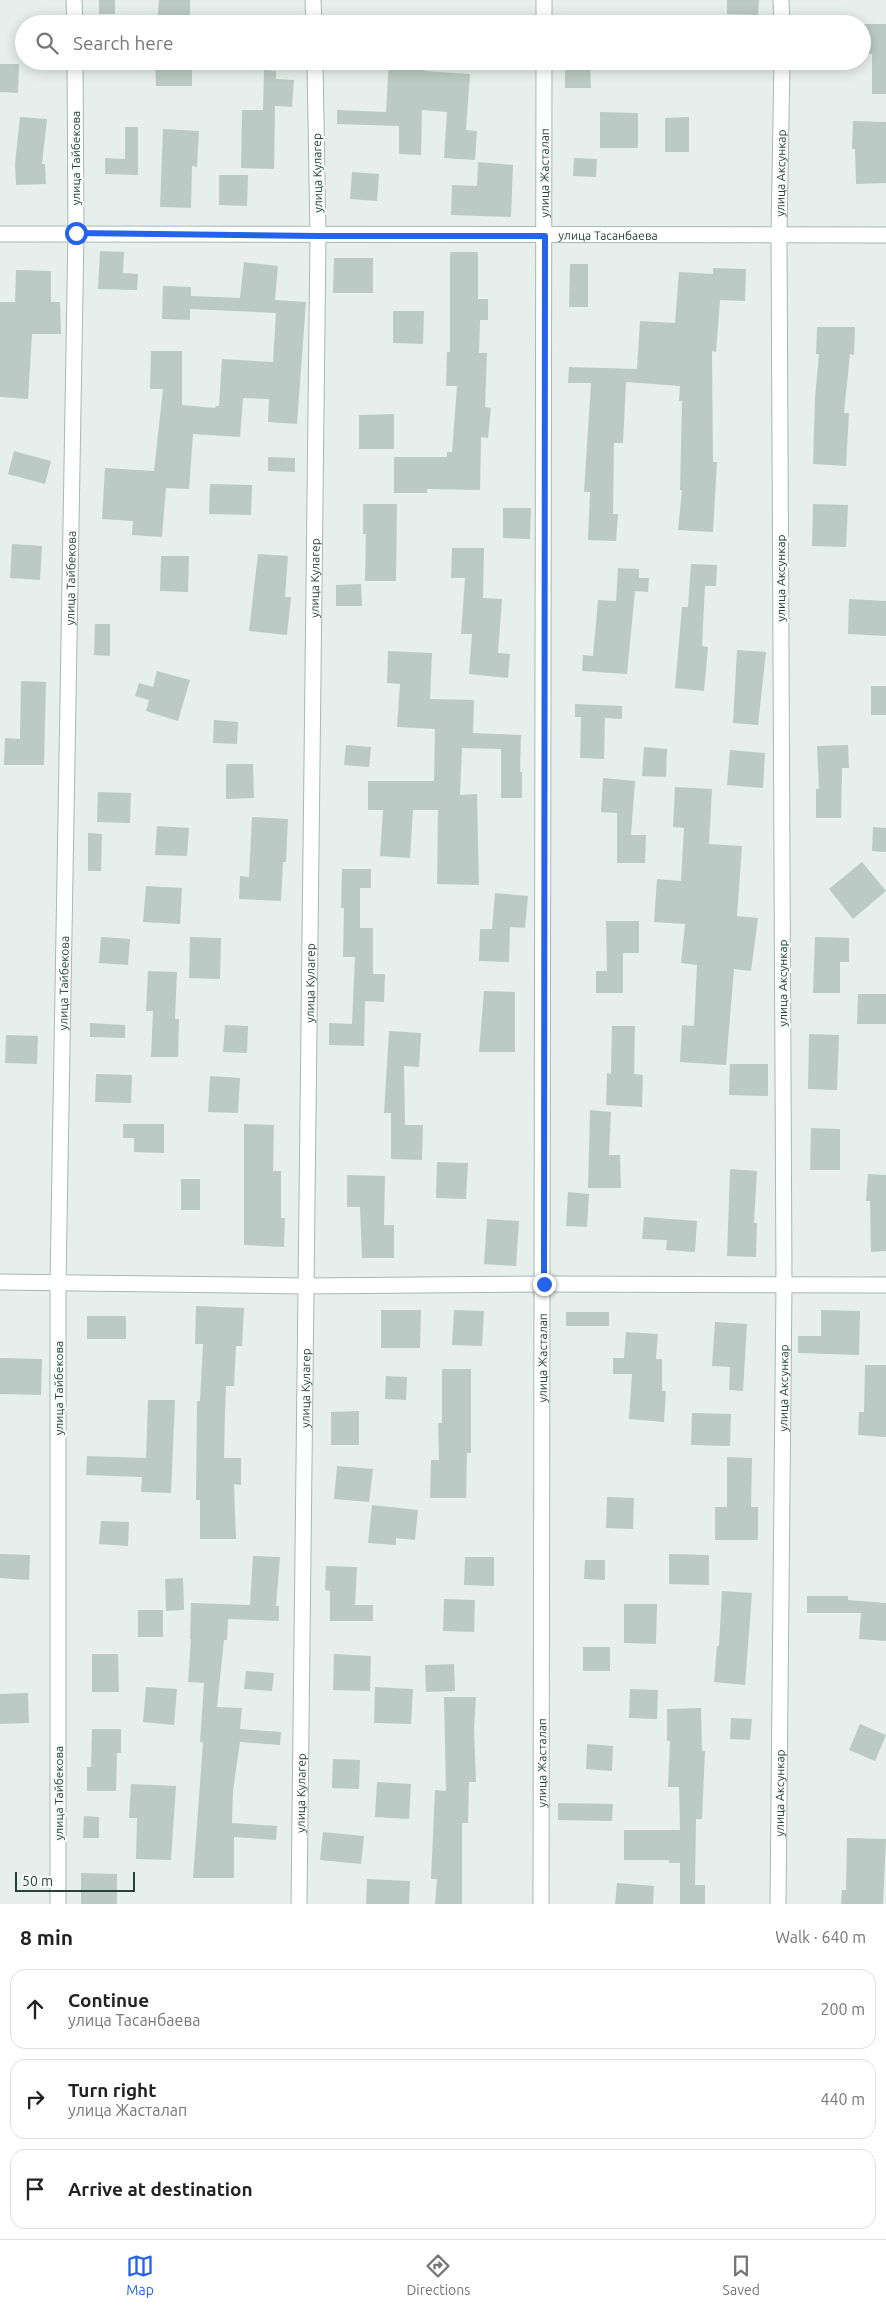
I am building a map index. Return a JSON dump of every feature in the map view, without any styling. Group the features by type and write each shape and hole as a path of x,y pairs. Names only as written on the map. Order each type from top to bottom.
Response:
{"street":[{"path":"74,0 75,15"},
{"path":"314,0 314,15"},
{"path":"544,0 544,15"},
{"path":"781,0 782,15"},
{"name":"улица Тайбекова","path":"58,1904 58,1282 76,233 75,70"},
{"name":"улица Кулагер","path":"299,1904 304,1286 318,236 315,70"},
{"name":"улица Жасталап","path":"541,1904 544,1284 544,70"},
{"name":"улица Аксункар","path":"778,1904 784,1284 779,235 782,70"},
{"name":"улица Тасанбаева","path":"0,234 318,236 886,234"},
{"path":"0,1282 304,1286 544,1284 886,1285"}],"building":[{"path":"99,0 115,0 115,14 99,14"},
{"path":"159,0 190,0 190,15 158,15"},
{"path":"727,0 759,0 758,15 727,14"},
{"path":"871,24 886,24 886,94 872,94"},
{"path":"0,64 15,64 15,70 19,70 18,93 0,92"},
{"path":"155,70 192,70 192,86 156,86"},
{"path":"264,70 276,71 276,79 294,80 292,107 275,106 274,169 241,168 242,110 263,110"},
{"path":"388,70 425,70 470,74 466,130 477,131 475,160 444,158 447,112 422,110 421,155 399,154 399,126 337,124 337,110 386,112"},
{"path":"565,70 590,70 591,88 565,88"},
{"path":"600,112 638,113 638,148 600,148"},
{"path":"20,117 47,119 42,164 45,164 46,184 16,185 15,164"},
{"path":"689,117 689,152 665,152 665,118"},
{"path":"853,121 886,122 886,183 856,184 855,149 852,149"},
{"path":"125,127 138,127 138,175 105,174 105,158 125,159"},
{"path":"163,129 199,131 197,167 192,166 191,208 160,207"},
{"path":"574,158 597,159 596,177 573,176"},
{"path":"478,162 513,165 511,217 451,215 452,185 477,186"},
{"path":"352,172 379,174 377,201 350,199"},
{"path":"219,175 248,175 247,206 219,205"},
{"path":"100,251 124,252 123,273 138,274 137,290 98,289"},
{"path":"450,252 478,252 478,299 488,299 488,320 480,320 479,353 487,353 485,407 491,408 488,438 481,437 480,490 427,489 427,493 394,493 394,457 447,457 447,452 452,452 457,386 446,386 447,352 450,352"},
{"path":"334,258 373,258 373,293 333,293"},
{"path":"244,262 278,266 275,300 306,302 297,424 268,422 269,399 243,398 240,437 193,434 189,489 166,488 162,537 132,535 133,521 102,519 105,468 154,471 163,389 150,389 151,351 182,351 182,405 215,408 219,406 222,359 273,362 276,313 190,309 190,320 162,319 163,286 191,287 191,296 240,298"},
{"path":"570,264 588,264 588,307 569,307"},
{"path":"713,268 746,269 745,301 720,300 716,352 712,351 713,462 717,462 713,532 678,530 682,490 680,490 682,401 679,401 680,386 626,382 623,443 614,443 613,514 618,514 616,541 588,540 590,492 584,492 591,383 568,383 569,367 637,369 640,321 675,323 679,272 713,274"},
{"path":"16,270 51,271 51,302 60,302 61,334 32,334 28,399 0,397 0,302 15,302"},
{"path":"393,311 424,311 423,344 393,343"},
{"path":"817,327 855,327 854,355 850,354 844,413 849,413 846,466 813,464 815,398 819,354 816,354"},
{"path":"394,414 394,449 359,449 359,415"},
{"path":"14,451 51,461 45,484 8,474"},
{"path":"268,457 295,458 295,472 268,471"},
{"path":"210,484 252,485 251,515 209,514"},
{"path":"363,504 397,504 396,581 365,581 366,534 363,534"},
{"path":"813,504 848,505 846,547 812,546"},
{"path":"503,508 531,508 530,539 503,538"},
{"path":"12,544 42,546 40,580 10,578"},
{"path":"452,548 484,548 483,598 502,599 498,653 510,654 508,678 469,674 472,634 461,634 465,578 451,578"},
{"path":"258,554 288,556 285,597 291,597 287,635 249,631"},
{"path":"161,556 189,556 188,592 160,591"},
{"path":"691,564 717,565 716,586 705,586 702,646 708,647 704,691 675,688 682,607 688,607"},
{"path":"618,568 639,569 639,578 649,578 648,592 635,591 627,674 582,671 583,655 593,656 598,600 616,601"},
{"path":"361,584 362,606 336,606 336,585"},
{"path":"849,599 886,601 886,636 848,634"},
{"path":"95,624 110,624 110,656 94,655"},
{"path":"737,650 766,652 758,725 733,723"},
{"path":"388,651 432,653 430,699 474,700 473,733 521,735 520,772 522,772 522,798 501,798 501,749 462,748 460,795 477,794 479,885 437,884 438,810 413,810 410,858 380,856 383,810 368,810 368,781 434,781 435,729 397,727 400,684 387,683"},
{"path":"157,671 190,680 178,721 146,711 149,700 135,696 139,683 153,687"},
{"path":"21,681 46,682 44,765 4,765 5,738 20,739"},
{"path":"871,686 886,686 886,715 871,715"},
{"path":"575,704 622,706 622,719 605,718 604,759 580,758 581,717 575,717"},
{"path":"214,720 238,722 237,744 213,743"},
{"path":"346,745 371,747 369,767 344,765"},
{"path":"848,745 849,768 842,768 841,818 816,818 816,789 819,789 817,746"},
{"path":"644,747 667,749 666,777 642,776"},
{"path":"730,750 765,753 763,788 727,785"},
{"path":"226,764 253,764 254,798 226,799"},
{"path":"603,778 635,781 631,835 646,835 645,863 617,863 617,813 601,812"},
{"path":"675,787 712,789 709,844 742,846 737,916 758,918 751,971 734,969 726,1065 680,1062 682,1025 694,1026 697,965 681,963 685,924 654,922 657,879 681,881 684,828 673,827"},
{"path":"98,792 131,793 130,823 97,822"},
{"path":"252,817 288,819 286,862 283,862 281,901 239,899 240,876 249,877"},
{"path":"157,826 189,828 187,856 155,855"},
{"path":"873,827 886,828 886,852 872,851"},
{"path":"88,833 102,834 101,871 88,871"},
{"path":"862,862 886,891 853,919 829,889"},
{"path":"342,869 371,869 371,888 360,888 360,928 373,928 373,974 385,974 384,1002 365,1001 364,1046 329,1045 329,1023 352,1024 355,957 343,957 344,908 341,908"},
{"path":"146,886 182,888 180,924 143,922"},
{"path":"495,893 528,896 525,928 510,927 509,962 479,961 480,929 492,929"},
{"path":"606,921 639,921 639,953 623,953 623,993 596,993 596,971 607,971"},
{"path":"101,937 130,939 128,965 99,963"},
{"path":"190,937 221,938 220,979 189,978"},
{"path":"815,937 849,938 849,962 840,962 840,993 813,993"},
{"path":"148,971 177,972 175,1019 179,1019 178,1057 151,1057 153,1011 146,1011"},
{"path":"484,991 515,992 515,1052 479,1052"},
{"path":"858,994 886,994 886,1024 857,1024"},
{"path":"90,1023 125,1025 125,1038 90,1037"},
{"path":"225,1025 248,1026 247,1053 223,1052"},
{"path":"612,1026 635,1026 634,1074 643,1075 642,1107 606,1105 607,1073 611,1074"},
{"path":"389,1031 421,1033 419,1067 404,1066 405,1125 423,1125 422,1160 391,1159 391,1113 384,1113"},
{"path":"809,1034 839,1035 837,1090 808,1089"},
{"path":"6,1035 38,1036 37,1064 5,1063"},
{"path":"730,1064 768,1064 768,1096 729,1095"},
{"path":"96,1074 132,1075 131,1103 95,1102"},
{"path":"210,1076 240,1078 238,1113 208,1112"},
{"path":"590,1110 611,1112 609,1155 620,1155 621,1188 588,1188"},
{"path":"123,1124 164,1124 164,1153 134,1152 134,1138 123,1138"},
{"path":"244,1124 274,1125 273,1171 281,1171 281,1218 285,1218 284,1247 244,1245"},
{"path":"811,1128 840,1129 840,1170 810,1170"},
{"path":"437,1162 468,1163 466,1199 436,1198"},
{"path":"730,1169 757,1171 754,1223 757,1223 756,1257 727,1256"},
{"path":"868,1174 886,1175 886,1251 871,1252 870,1201 866,1201"},
{"path":"347,1175 385,1176 384,1225 394,1225 394,1258 362,1258 360,1207 347,1207"},
{"path":"181,1179 200,1179 200,1210 181,1210"},
{"path":"568,1192 589,1194 587,1227 566,1226"},
{"path":"644,1217 697,1221 695,1252 666,1250 667,1240 642,1239"},
{"path":"487,1219 519,1221 516,1266 484,1264"},
{"path":"196,1306 244,1308 242,1346 236,1346 234,1386 226,1386 225,1414 224,1458 241,1458 241,1485 234,1484 236,1539 200,1539 200,1500 196,1500 197,1401 200,1401 203,1344 195,1344"},
{"path":"381,1310 421,1310 420,1348 381,1348"},
{"path":"454,1310 484,1311 482,1346 452,1345"},
{"path":"821,1310 860,1311 859,1355 798,1353 798,1336 821,1336"},
{"path":"566,1312 609,1312 609,1326 566,1326"},
{"path":"87,1316 126,1316 126,1339 87,1339"},
{"path":"715,1322 747,1324 743,1391 729,1390 730,1367 712,1366"},
{"path":"626,1332 658,1334 656,1359 662,1359 662,1391 666,1391 664,1422 629,1419 632,1374 613,1374 613,1358 624,1358"},
{"path":"0,1358 42,1359 41,1395 0,1394"},
{"path":"865,1365 886,1365 886,1437 858,1435 859,1412 864,1412"},
{"path":"442,1369 471,1369 471,1453 467,1453 466,1498 430,1498 431,1460 439,1460 438,1423 442,1423"},
{"path":"386,1376 407,1377 406,1400 385,1399"},
{"path":"148,1400 175,1400 171,1493 141,1492 142,1477 86,1475 87,1456 146,1458"},
{"path":"359,1411 359,1445 331,1445 331,1412"},
{"path":"692,1413 731,1414 730,1446 691,1445"},
{"path":"727,1457 752,1458 751,1507 758,1507 758,1540 715,1540 715,1507 727,1507"},
{"path":"337,1466 373,1469 369,1502 334,1499"},
{"path":"607,1497 634,1498 633,1529 606,1528"},
{"path":"372,1505 418,1510 415,1540 396,1538 396,1545 368,1543"},
{"path":"101,1521 129,1522 128,1546 99,1544"},
{"path":"0,1554 30,1555 29,1580 0,1578"},
{"path":"669,1554 709,1555 709,1585 669,1584"},
{"path":"253,1556 280,1557 276,1606 279,1606 279,1621 228,1619 227,1640 224,1640 217,1707 242,1708 240,1729 281,1732 280,1745 240,1742 233,1791 232,1823 277,1826 276,1840 234,1837 234,1878 193,1878 203,1743 200,1742 204,1683 188,1682 191,1603 250,1605"},
{"path":"465,1557 494,1557 494,1586 464,1585"},
{"path":"585,1560 605,1560 605,1580 584,1579"},
{"path":"326,1566 357,1567 355,1605 373,1605 373,1621 330,1621 330,1591 325,1590"},
{"path":"183,1578 184,1610 166,1611 165,1579"},
{"path":"722,1591 752,1593 745,1685 714,1682 717,1646 719,1646"},
{"path":"807,1596 848,1596 848,1600 886,1603 886,1641 859,1639 861,1613 807,1613"},
{"path":"444,1599 475,1600 474,1632 443,1631"},
{"path":"624,1604 657,1604 656,1644 624,1643"},
{"path":"138,1610 163,1610 163,1637 138,1637"},
{"path":"583,1647 610,1647 610,1671 583,1671"},
{"path":"92,1654 118,1654 119,1692 92,1692"},
{"path":"334,1654 371,1656 370,1691 333,1690"},
{"path":"454,1664 455,1691 426,1692 425,1665"},
{"path":"246,1671 274,1673 272,1691 244,1689"},
{"path":"146,1687 177,1689 174,1725 143,1722"},
{"path":"375,1687 413,1689 411,1724 374,1723"},
{"path":"630,1689 658,1690 657,1719 629,1718"},
{"path":"28,1693 29,1723 0,1724 0,1694"},
{"path":"444,1697 476,1697 474,1729 476,1782 469,1782 468,1823 462,1823 462,1904 435,1904 437,1879 431,1879 435,1790 446,1791"},
{"path":"701,1708 702,1751 705,1751 702,1819 696,1819 695,1885 705,1885 705,1904 680,1904 680,1863 669,1863 669,1860 624,1860 624,1830 680,1830 679,1787 668,1787 670,1741 667,1741 667,1709"},
{"path":"731,1718 752,1719 750,1740 730,1739"},
{"path":"860,1724 886,1735 875,1761 849,1750"},
{"path":"92,1729 121,1729 121,1753 117,1753 116,1791 87,1791 87,1767 91,1767"},
{"path":"587,1744 613,1746 612,1771 586,1769"},
{"path":"333,1759 360,1760 359,1789 332,1788"},
{"path":"377,1782 411,1784 409,1819 375,1817"},
{"path":"131,1784 176,1786 171,1860 136,1859 137,1818 129,1818"},
{"path":"558,1803 613,1804 612,1821 558,1820"},
{"path":"84,1816 99,1817 99,1838 83,1838"},
{"path":"323,1832 364,1836 361,1864 320,1860"},
{"path":"847,1838 886,1839 883,1904 841,1904 842,1890 846,1890"},
{"path":"81,1873 117,1874 117,1904 81,1904"},
{"path":"367,1879 410,1881 409,1904 366,1904"},
{"path":"617,1883 654,1886 653,1904 615,1904"}],"route":[{"path":"76,233 545,236 544,1284"}]}
